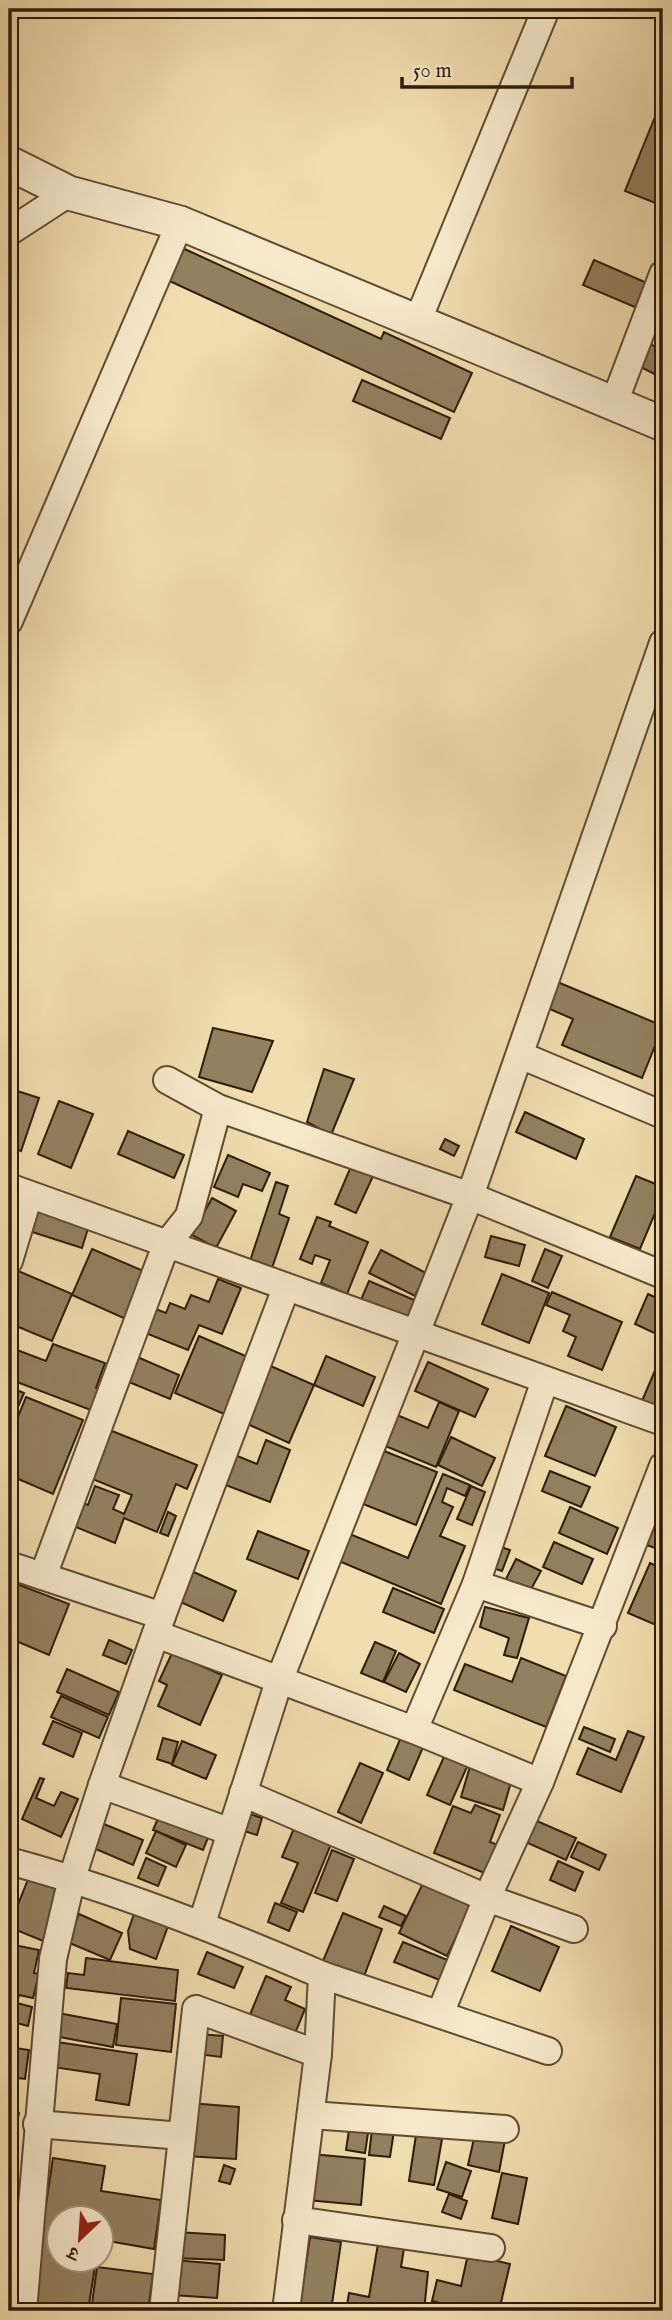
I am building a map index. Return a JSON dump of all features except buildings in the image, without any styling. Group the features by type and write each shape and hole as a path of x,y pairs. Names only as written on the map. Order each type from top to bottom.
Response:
{"street":[{"path":"418,320 546,9"},
{"path":"9,163 69,193 180,223 663,424"},
{"path":"9,232 69,193"},
{"path":"12,606 180,223"},
{"path":"614,403 663,274"},
{"path":"202,1923 279,1681 470,1196 663,643"},
{"path":"520,1055 663,1115"},
{"path":"167,1080 218,1108 470,1196 663,1275"},
{"path":"43,1576 166,1245 189,1216 218,1108"},
{"path":"9,1261 19,1191 663,1422"},
{"path":"23,2311 53,1959 72,1878 159,1625 286,1289"},
{"path":"414,1730 476,1584 545,1380"},
{"path":"440,2014 487,1898 540,1782 603,1626 663,1466"},
{"path":"9,1565 43,1576 159,1625 279,1681 414,1730 540,1782"},
{"path":"476,1584 603,1626"},
{"path":"102,1785 231,1832"},
{"path":"243,1793 487,1898 574,1929"},
{"path":"9,1861 72,1878 202,1923 322,1975 548,2051"},
{"path":"286,2311 318,2054 322,1975"},
{"path":"163,2311 196,2010 318,2054"},
{"path":"311,2115 505,2129"},
{"path":"37,2124 182,2136"},
{"path":"296,2220 491,2248"}]}
